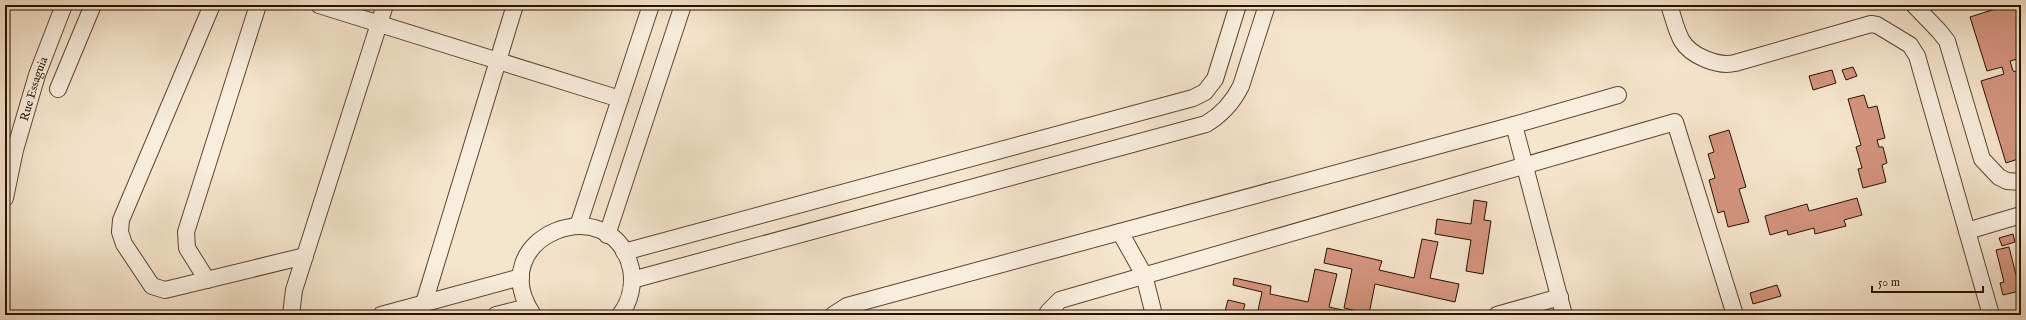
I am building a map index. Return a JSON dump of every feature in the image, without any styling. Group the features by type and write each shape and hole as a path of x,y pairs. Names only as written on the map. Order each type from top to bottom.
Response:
{"street":[{"name":"Rue Essaguia","path":"6,190 15,150 37,76 64,5"},
{"path":"58,89 93,5"},
{"path":"212,5 120,226 124,244 152,286 170,290 305,256"},
{"path":"207,280 187,248 186,232 258,5"},
{"path":"319,5 620,99"},
{"path":"291,315 292,298 384,5"},
{"path":"424,303 515,5"},
{"path":"578,226 651,5"},
{"path":"607,234 683,5"},
{"path":"624,252 1193,98 1205,92 1215,79 1238,5"},
{"path":"632,280 1206,124 1221,114 1236,96 1267,5"},
{"path":"1670,5 1680,36 1686,46 1721,65 1735,63 1871,24 1876,25 1910,45 1917,56 1991,315"},
{"path":"1914,5 1939,31 1946,41 1982,159 1999,177 2007,181 2021,182"},
{"path":"833,315 847,306 1514,125 1618,95"},
{"path":"1048,315 1048,312 1060,300 1674,122 1735,315"},
{"path":"1514,125 1564,315"},
{"path":"1967,231 2021,215"},
{"path":"496,315 530,311 522,287 521,277 527,257 539,240 557,229 578,226 593,228 607,234 624,252 630,266 632,280 629,301 620,315"},
{"path":"1120,232 1144,275 1154,315"},
{"path":"381,315 521,277"},
{"path":"1497,315 1560,297"}],"building":[{"path":"2008,5 2021,5 2021,58 2010,61 2013,71 2019,72 2021,78 2021,158 2006,163 1981,81 2004,74 2002,67 1987,71 1970,17"},
{"path":"1853,67 1857,76 1846,80 1842,70"},
{"path":"1832,70 1836,83 1813,90 1809,76"},
{"path":"1864,95 1868,108 1877,106 1885,138 1877,140 1879,147 1883,147 1887,163 1882,165 1886,182 1863,188 1858,169 1862,168 1856,147 1861,145 1848,99"},
{"path":"1729,130 1746,187 1739,189 1749,222 1728,227 1724,211 1718,213 1709,180 1715,178 1708,154 1714,152 1709,136"},
{"path":"1857,198 1862,215 1844,220 1846,226 1815,234 1814,228 1788,235 1787,230 1770,235 1765,216 1807,204 1809,211"},
{"path":"1474,200 1487,202 1484,220 1491,221 1483,274 1466,271 1471,240 1435,234 1437,219 1471,224"},
{"path":"2013,234 2015,242 2002,246 1999,238"},
{"path":"1422,239 1438,242 1430,278 1459,284 1455,302 1375,284 1369,314 1344,308 1352,269 1324,263 1327,248 1382,261 1379,270 1414,278"},
{"path":"2009,247 2020,291 2003,295 2000,283 2004,282 1996,250"},
{"path":"1315,269 1337,274 1329,307 1365,315 1291,315 1279,312 1278,315 1257,315 1262,292 1233,285 1234,278 1271,286 1270,294 1308,302"},
{"path":"1777,285 1781,296 1753,304 1750,293"},
{"path":"1228,300 1245,304 1242,315 1224,315"}]}
